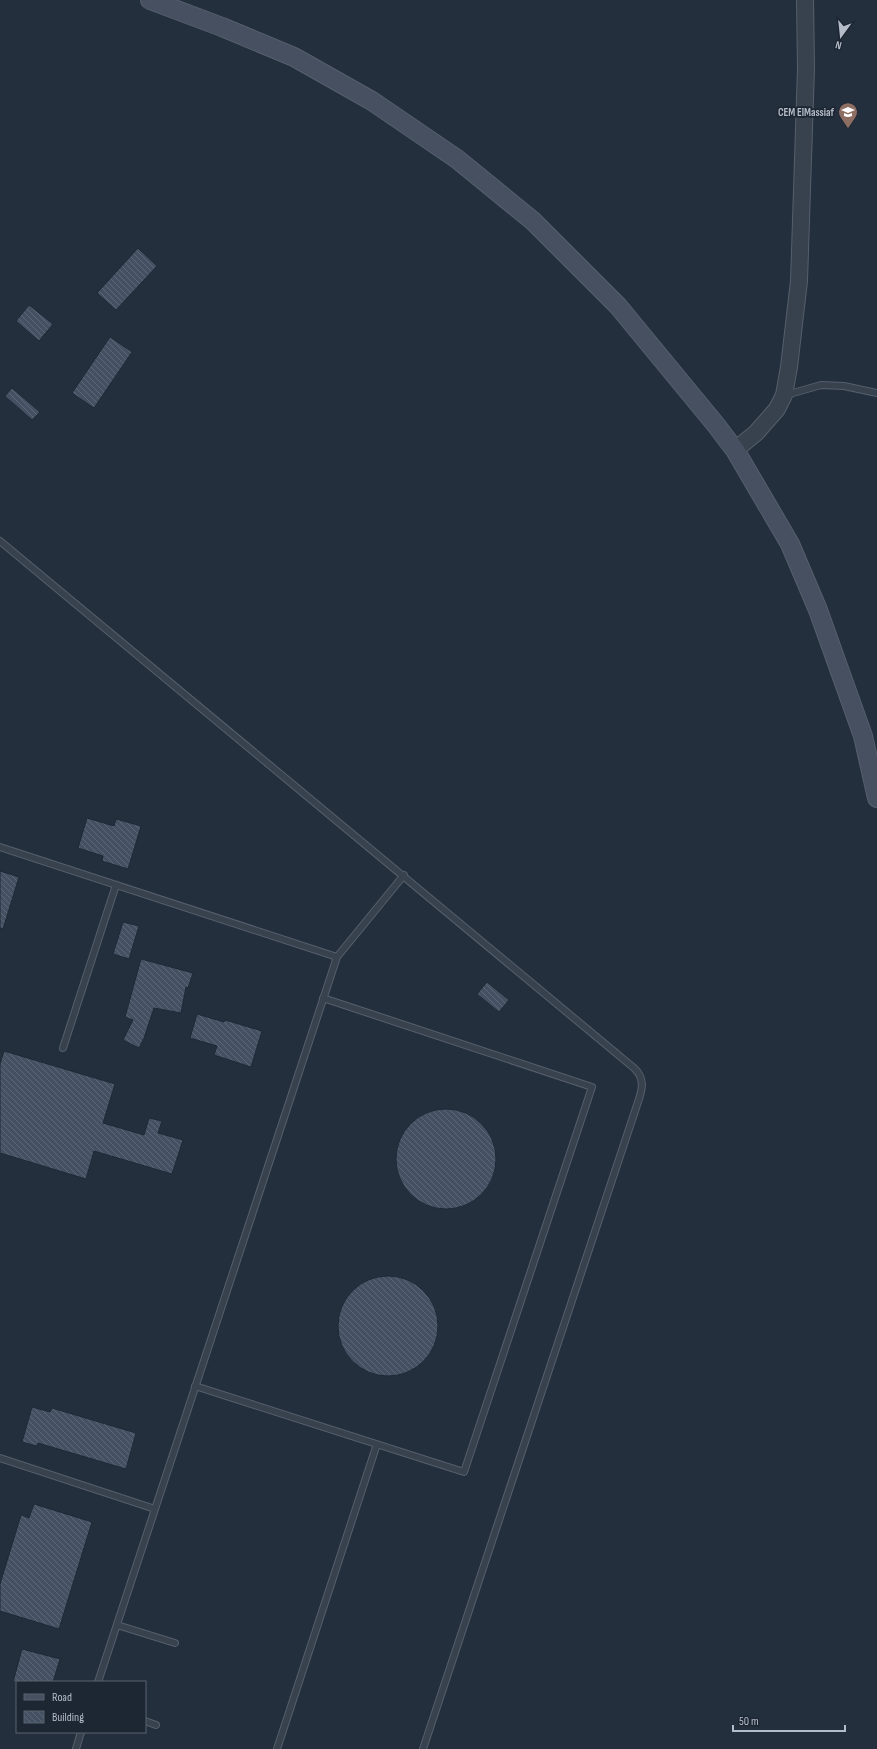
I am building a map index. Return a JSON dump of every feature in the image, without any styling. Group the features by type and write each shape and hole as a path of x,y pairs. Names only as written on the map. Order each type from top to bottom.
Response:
{"main road":[{"path":"150,0 222,27 294,58 372,101 457,159 533,221 618,306 735,450 790,544 818,610 863,736 877,798"}],"street":[{"path":"735,450 756,433 777,409 784,395 793,341 799,281 806,68 805,0"}],"lane":[{"path":"784,395 821,385 844,386 877,394"},
{"path":"0,541 404,874 634,1068 639,1073 642,1081 642,1090 423,1749"},
{"path":"0,847 337,957"},
{"path":"98,1681 337,957 404,874"},
{"path":"63,1048 116,885"},
{"path":"195,1386 464,1472 592,1087 323,998"},
{"path":"277,1749 377,1444"},
{"path":"0,1458 155,1509"},
{"path":"117,1625 175,1643"},
{"path":"146,1721 156,1724"},
{"path":"76,1749 81,1733"}],"building":[{"path":"138,248 157,266 116,310 97,293"},
{"path":"29,305 53,324 39,341 16,321"},
{"path":"110,337 132,352 94,408 72,393"},
{"path":"12,388 40,412 32,420 5,396"},
{"path":"87,818 114,826 116,819 141,826 128,869 102,861 103,856 78,848"},
{"path":"0,871 19,877 3,929 0,928"},
{"path":"123,922 139,926 129,959 113,954"},
{"path":"141,959 193,973 188,988 186,987 181,1013 154,1008 139,1048 123,1040 133,1020 125,1017"},
{"path":"487,982 509,1000 499,1012 477,994"},
{"path":"197,1014 224,1022 225,1020 262,1031 251,1067 214,1055 217,1046 190,1038"},
{"path":"4,1051 115,1084 103,1123 144,1135 149,1118 162,1121 158,1133 183,1140 172,1174 94,1151 86,1179 0,1153 0,1064"},
{"path":"446,1109 465,1113 481,1124 492,1140 496,1159 492,1178 481,1194 465,1205 446,1209 427,1205 411,1194 400,1178 396,1159 400,1140 411,1124 427,1113"},
{"path":"388,1276 407,1280 423,1291 434,1307 438,1326 434,1345 423,1361 407,1372 388,1376 369,1372 353,1361 342,1345 338,1326 342,1307 353,1291 369,1280"},
{"path":"32,1407 50,1412 52,1408 136,1433 126,1469 38,1443 37,1446 22,1442"},
{"path":"34,1504 92,1522 59,1629 0,1611 0,1584 21,1515 29,1518"},
{"path":"22,1649 60,1659 53,1681 13,1682"}],"place":[{"name":"CEM ElMassiaf","path":"848,129"}]}
